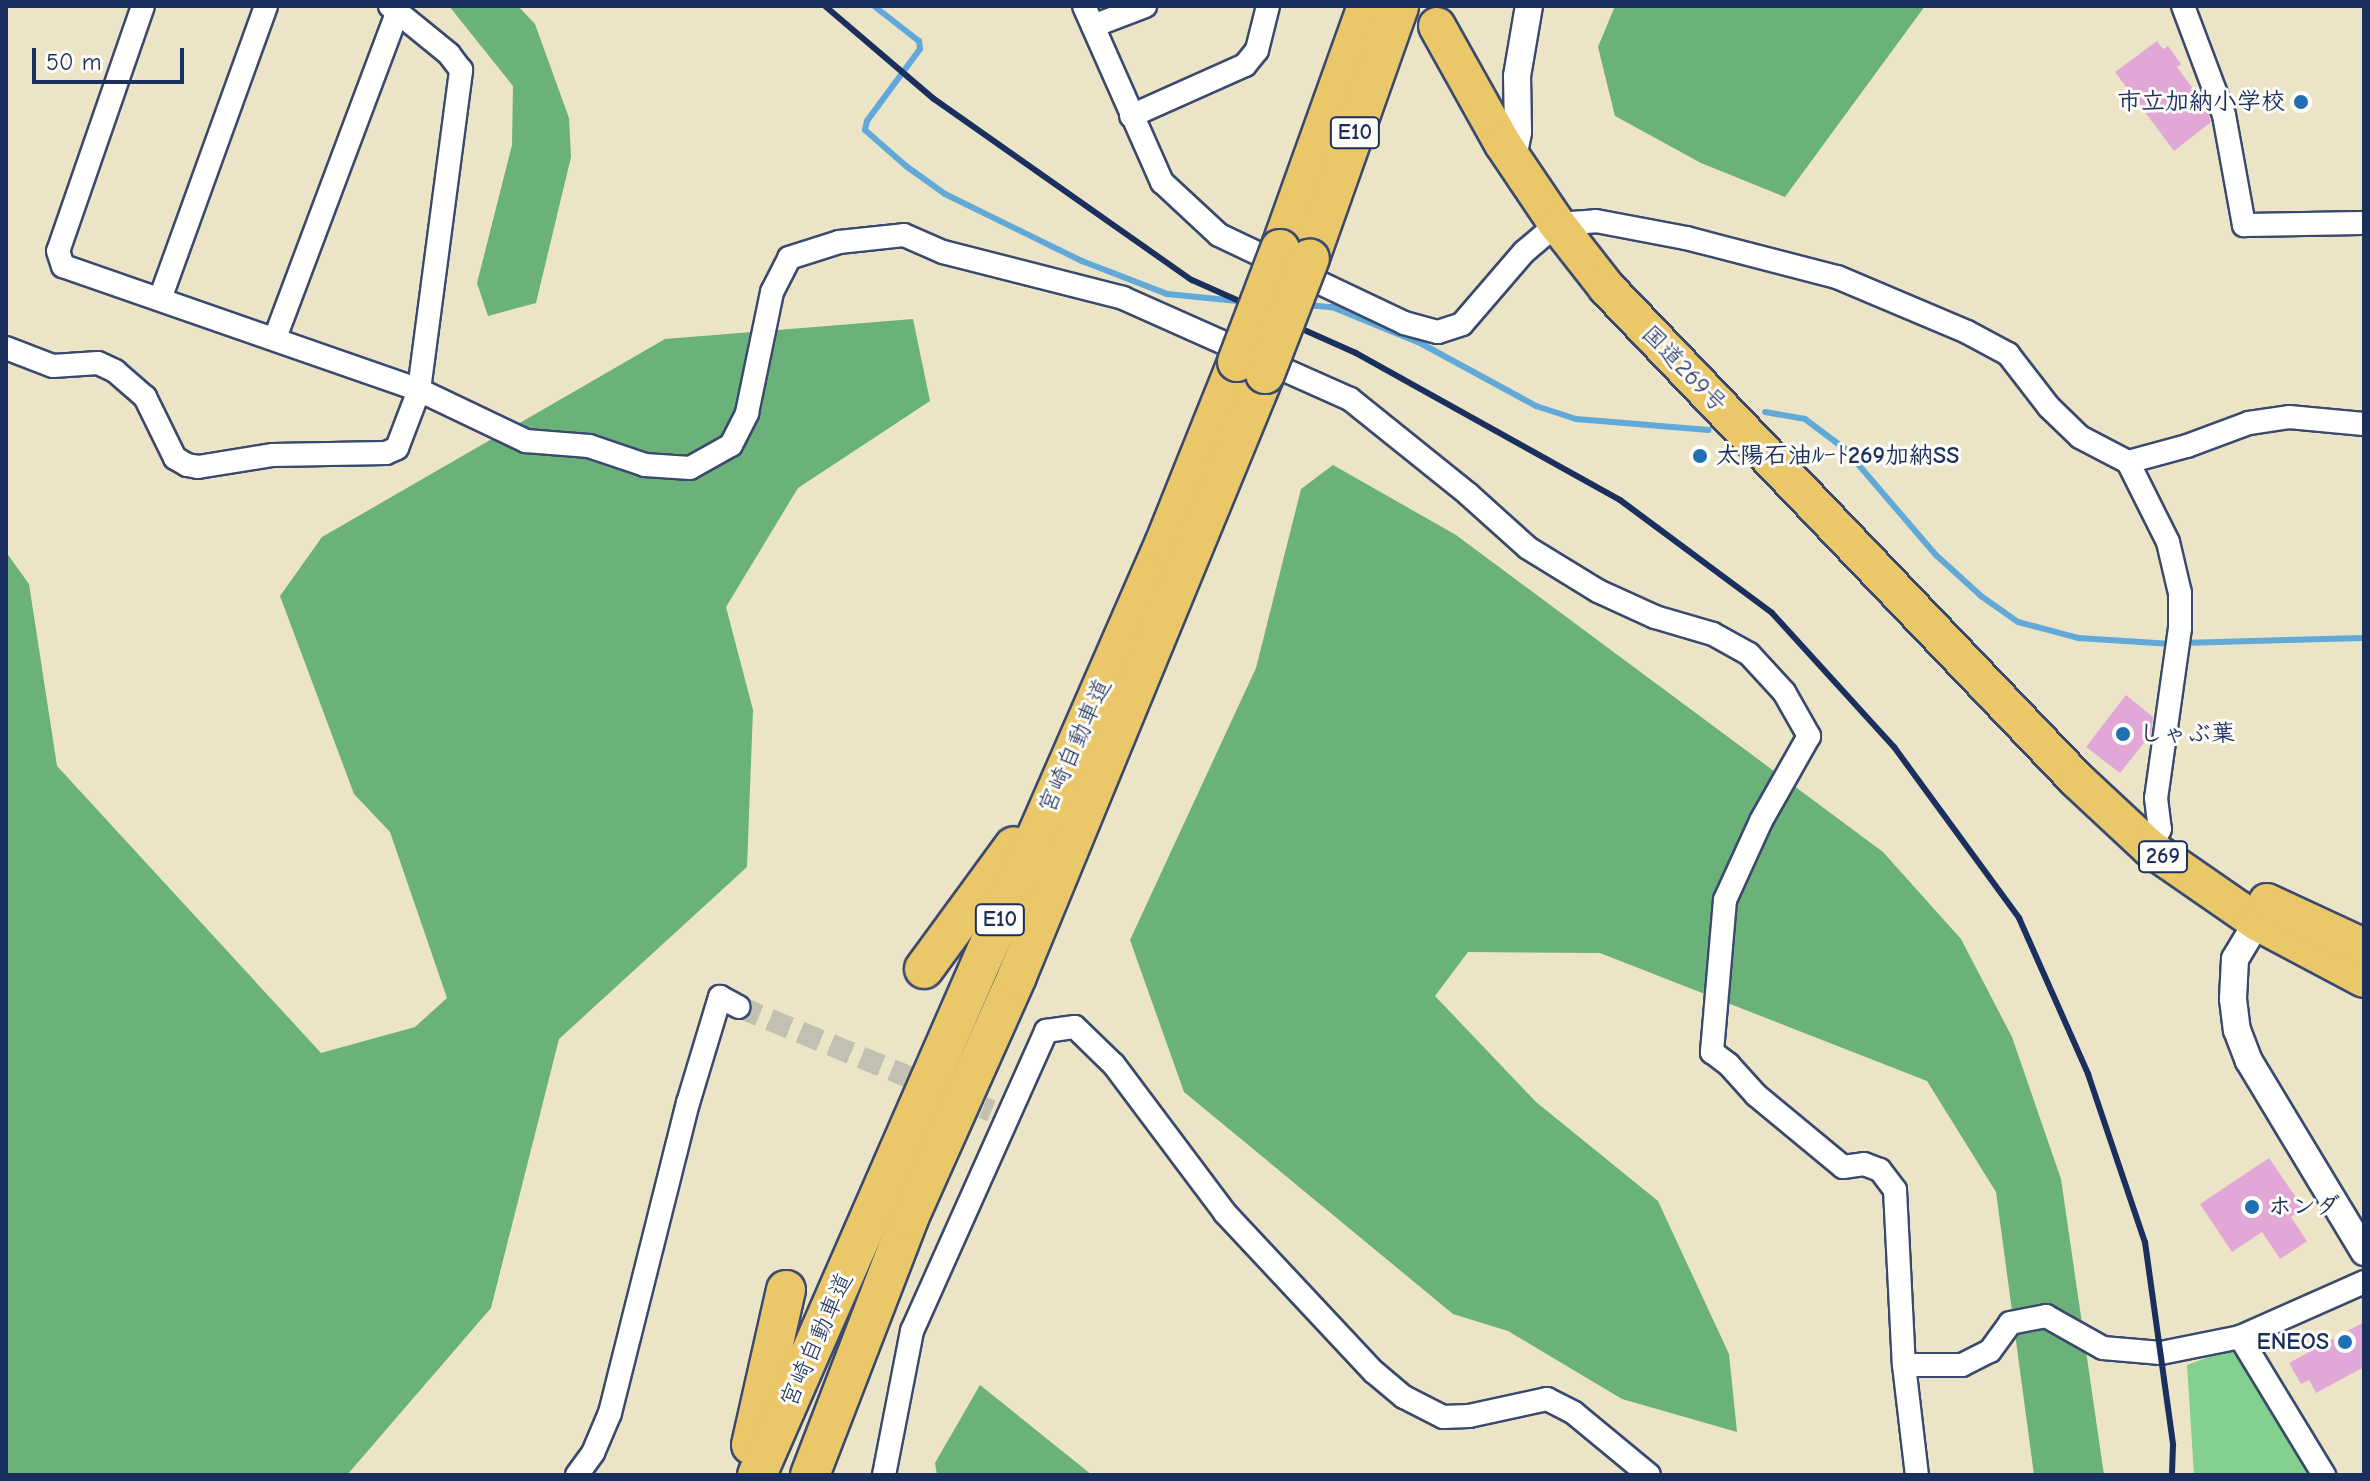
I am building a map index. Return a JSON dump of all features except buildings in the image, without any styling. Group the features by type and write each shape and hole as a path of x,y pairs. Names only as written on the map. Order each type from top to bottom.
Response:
{"highway":[{"name":"宮崎自動車道","path":"1295,254 1367,6"},
{"name":"宮崎自動車道","path":"810,1475 909,1218 1023,962 1295,254 1399,6"},
{"name":"国道269号","path":"1437,26 1513,158 1557,224 1607,288 2077,780 2263,912"},
{"name":"宮崎自動車道","path":"757,1475 1164,544 1251,368"},
{"path":"924,969 1055,790"},
{"name":"269","path":"2263,912 2364,947"},
{"name":"269","path":"2263,912 2364,979"},
{"path":"745,1475 786,1290"}],"street":[{"path":"143,6 58,251 63,266 419,390 526,441 589,446 645,465 690,468 731,445 747,413 772,292 789,258 839,242 904,235 943,252 1123,298 1350,399 1468,494 1528,548 1598,591 1655,617 1713,634 1749,654 1784,692 1809,736 1761,821 1725,900 1712,1052 1756,1095 1843,1167 1864,1164 1880,1170 1895,1190 1904,1365 1917,1475"},
{"path":"160,299 266,6"},
{"path":"1145,6 1089,16 1162,182 1219,235 1404,323 1438,332 1462,324 1524,252 1557,224 1596,221 1686,238 1837,277 2008,354 2049,407 2080,437 2128,462 2168,542 2180,593 2179,643 2156,798 2155,838"},
{"path":"1131,116 1245,65 1257,50 1268,6"},
{"path":"1513,158 1518,132 1517,76 1529,6"},
{"path":"2183,6 2224,115 2244,225 2364,223"},
{"path":"6,348 53,366 98,363 115,371 145,397 175,458 198,467 273,455 386,453 397,448 419,390 461,70 449,54 394,10 275,338"},
{"path":"2128,462 2187,446 2249,423 2289,417 2364,424"},
{"path":"2263,912 2235,959 2233,999 2237,1030 2249,1061 2364,1252"},
{"path":"577,1475 593,1453 610,1413 688,1103 720,997 739,1007"},
{"path":"884,1475 912,1331 1000,1115 1046,1031 1075,1027 1114,1065 1225,1213 1374,1372 1404,1397 1443,1417 1469,1416 1547,1399 1574,1413 1649,1475"},
{"path":"1904,1365 1962,1365 1990,1351 2010,1323 2046,1316 2103,1348 2161,1353 2240,1337 2364,1282"},
{"path":"2240,1337 2324,1475"}],"green space":[{"path":"449,6 518,6 535,24 569,118 571,157 536,303 488,316 477,283 512,145 513,86"},
{"path":"1615,6 1925,6 1785,197 1701,163 1615,116 1598,47"},
{"path":"913,319 930,401 798,488 726,607 753,710 747,867 559,1039 491,1308 347,1475 6,1475 6,552 29,584 57,766 321,1053 415,1027 447,998 390,832 354,794 280,596 322,537 665,339"},
{"path":"1333,465 1456,535 1883,852 1961,939 2012,1037 2061,1179 2104,1475 2034,1475 1996,1192 1927,1081 1600,953 1468,952 1435,996 1536,1102 1658,1201 1729,1354 1737,1432 1622,1399 1508,1331 1453,1314 1184,1092 1130,940 1256,668 1301,489"},
{"path":"2235,1347 2312,1475 2194,1475 2187,1365"},
{"path":"980,1385 1092,1475 937,1475 935,1463"}],"waterway":[{"path":"874,6 919,41 920,49 867,121 865,130 906,166 945,194 1082,261 1167,294 1248,302"},
{"path":"1307,305 1332,307 1422,344 1536,406 1576,419 1709,430"},
{"path":"1765,412 1805,419 1845,449 1936,555 1981,596 2018,622 2078,638 2172,644"},
{"path":"2183,643 2364,638"}],"tunnel":[{"path":"739,1007 991,1111"}],"railway":[{"path":"825,6 934,99 1192,280 1356,353 1620,500 1772,613 1894,747 2019,918 2088,1074 2145,1242 2173,1445 2172,1475"}],"place":[{"name":"市立加納小学校","path":"2301,102"},
{"name":"太陽石油ﾙｰﾄ269加納SS","path":"1700,456"},
{"name":"しゃぶ葉","path":"2123,734"},
{"name":"ホンダ","path":"2252,1207"},
{"name":"ENEOS","path":"2345,1342"}]}
